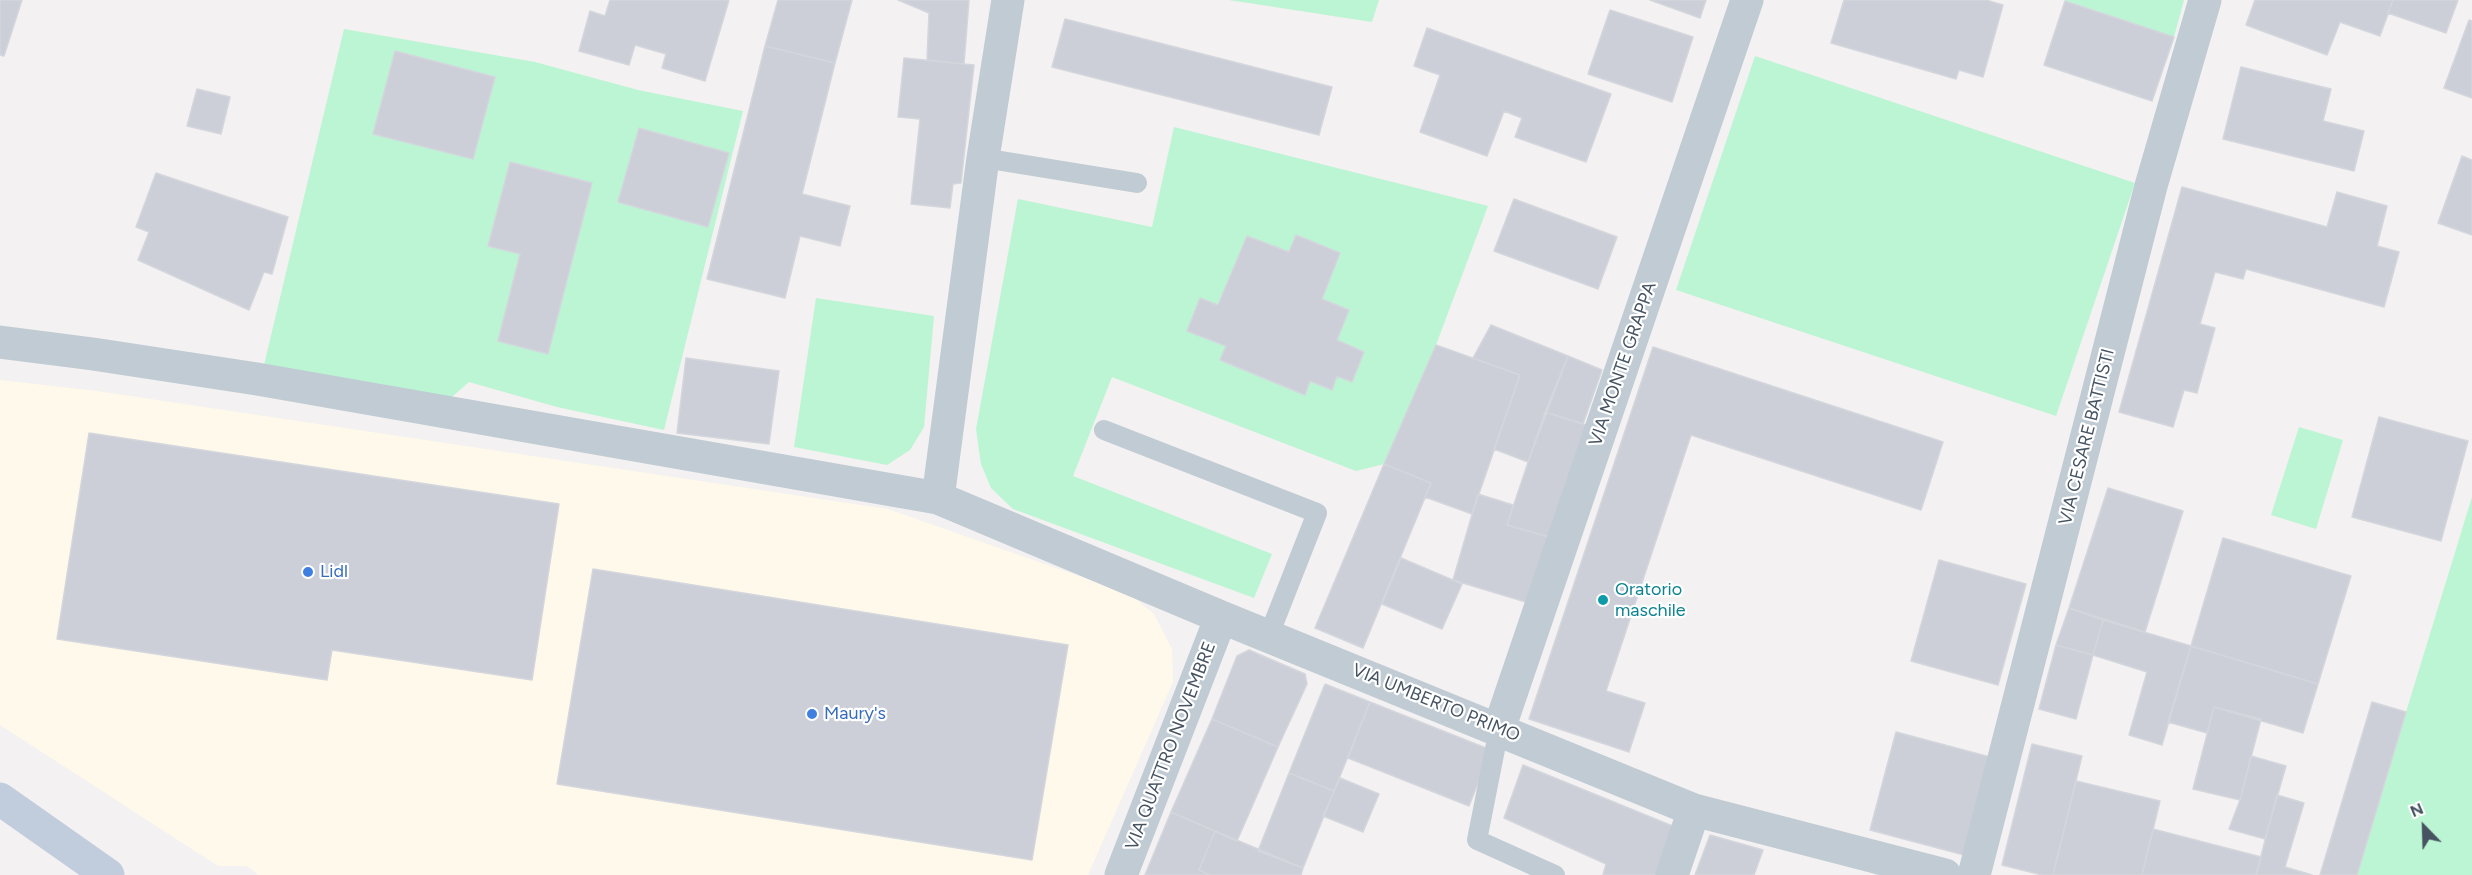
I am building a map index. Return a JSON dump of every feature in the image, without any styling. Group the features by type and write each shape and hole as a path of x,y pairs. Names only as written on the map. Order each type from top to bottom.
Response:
{"main road":[{"path":"0,799 108,875"}],"street":[{"path":"938,498 983,159 1008,0"},
{"name":"VIA MONTE GRAPPA","path":"1499,729 1748,0"},
{"name":"VIA CESARE BATTISTI","path":"1974,875 2151,186 2205,0"},
{"name":"VIA UMBERTO PRIMO","path":"0,342 256,379 938,498 1221,617 1694,810 1945,875"},
{"name":"VIA QUATTRO NOVEMBRE","path":"1121,875 1221,617"},
{"path":"1672,875 1694,810"}],"lane":[{"path":"983,159 1137,183"},
{"path":"1104,430 1317,513 1269,635"},
{"path":"1499,729 1477,840 1555,875"}],"shaded area":[{"path":"0,380 97,391 888,509 1130,594 1154,614 1172,649 1173,682 1088,875 258,875 247,866 218,866 0,725"}],"green space":[{"path":"1229,0 1379,0 1372,22"},
{"path":"2064,0 2184,0 2174,37"},
{"path":"344,29 535,62 638,90 743,111 664,430 557,407 469,382 445,403 264,365"},
{"path":"1755,56 2135,183 2056,416 1676,290"},
{"path":"1174,127 1488,206 1436,345 1384,464 1356,471 1112,377 1073,476 1272,554 1254,598 1013,509 991,488 981,464 976,429 1018,199 1152,227"},
{"path":"816,298 934,316 924,427 910,450 887,465 794,447"},
{"path":"2299,427 2343,440 2316,529 2271,515"},
{"path":"2472,497 2472,875 2357,875 2406,712"}],"building":[{"path":"0,0 22,0 4,56 0,55"},
{"path":"610,0 729,0 705,81 662,68 666,54 635,45 629,65 579,51 590,11 605,16"},
{"path":"778,0 852,0 835,63 765,46"},
{"path":"898,0 969,0 964,64 927,60 929,13"},
{"path":"1650,0 1706,0 1700,18"},
{"path":"1844,0 1986,0 2003,5 1983,77 1959,70 1956,79 1831,43"},
{"path":"2255,0 2393,0 2380,36 2340,22 2327,55 2246,25"},
{"path":"2393,0 2458,0 2446,33 2388,13"},
{"path":"2065,1 2174,37 2152,101 2044,65"},
{"path":"1610,10 1693,37 1672,102 1588,74"},
{"path":"1065,19 1332,87 1319,135 1052,67"},
{"path":"2469,20 2472,21 2472,98 2444,88"},
{"path":"1427,28 1611,94 1586,162 1515,137 1522,118 1504,111 1487,156 1420,132 1440,75 1414,66"},
{"path":"765,46 835,63 802,194 850,206 840,246 800,236 785,298 707,279"},
{"path":"395,51 495,77 473,159 373,134"},
{"path":"904,58 974,65 961,183 953,184 950,208 911,204 920,119 898,117"},
{"path":"2241,67 2331,89 2323,121 2364,131 2354,171 2223,139"},
{"path":"197,89 230,97 221,134 187,126"},
{"path":"639,128 729,153 708,227 618,202"},
{"path":"2462,156 2472,160 2472,235 2438,223"},
{"path":"510,162 592,183 548,354 498,341 520,254 488,246"},
{"path":"156,173 288,217 272,274 264,272 249,310 138,260 149,232 136,227"},
{"path":"2182,187 2327,227 2337,192 2387,206 2377,246 2399,252 2384,307 2246,269 2243,279 2215,272 2200,324 2215,328 2197,393 2184,390 2173,427 2119,412"},
{"path":"1514,199 1617,237 1598,289 1494,251"},
{"path":"1296,235 1340,253 1322,299 1349,310 1337,340 1364,352 1352,382 1337,376 1332,390 1310,381 1305,395 1220,360 1226,346 1187,331 1200,298 1218,305 1247,236 1289,252"},
{"path":"1491,325 1568,356 1528,462 1494,449 1520,375 1473,358"},
{"path":"1436,345 1520,375 1472,514 1425,497 1431,483 1384,464"},
{"name":"Oratorio maschile","path":"1653,347 1943,442 1921,510 1691,435 1606,691 1645,703 1629,752 1529,719"},
{"path":"1568,356 1602,370 1583,424 1545,412"},
{"path":"686,358 779,371 769,444 677,433"},
{"path":"1545,412 1593,427 1549,537 1507,525"},
{"path":"2379,417 2468,441 2441,541 2352,517"},
{"name":"Lidl","path":"89,433 559,504 532,680 332,650 327,680 57,639"},
{"path":"1384,464 1431,483 1363,648 1315,628"},
{"path":"2108,488 2183,511 2145,632 2069,608"},
{"path":"1478,494 1513,505 1507,525 1549,537 1529,603 1453,580"},
{"path":"2223,538 2351,576 2318,684 2191,646"},
{"path":"1401,558 1462,584 1442,629 1382,604"},
{"path":"1939,560 2026,584 1998,685 1911,661"},
{"name":"Maury's","path":"593,569 1068,645 1032,860 557,784"},
{"path":"2069,608 2103,620 2093,655 2056,645"},
{"path":"2103,620 2191,646 2162,745 2129,735 2147,672 2093,655"},
{"path":"2056,645 2093,655 2076,719 2039,709"},
{"path":"2191,646 2318,684 2303,733 2214,707 2207,733 2168,722"},
{"path":"1249,650 1305,674 1307,684 1278,747 1212,719 1237,656"},
{"path":"1325,684 1370,702 1334,791 1289,773"},
{"path":"1370,702 1491,750 1469,806 1348,758"},
{"path":"2372,702 2406,712 2357,875 2320,875"},
{"path":"2214,707 2261,719 2240,800 2193,789"},
{"path":"1212,719 1278,747 1237,841 1171,812"},
{"path":"1896,732 1990,757 1964,855 1870,830"},
{"path":"2032,744 2082,756 2053,875 2042,875 2002,865"},
{"path":"2251,756 2286,766 2265,839 2229,829 2240,800"},
{"path":"1523,765 1675,827 1660,875 1603,875 1606,864 1504,818"},
{"path":"1289,773 1334,791 1303,868 1258,851"},
{"path":"1340,778 1379,794 1363,832 1323,816"},
{"path":"2076,781 2160,801 2142,875 2053,875"},
{"path":"2277,795 2304,803 2285,867 2312,875 2256,875"},
{"path":"1171,812 1215,831 1199,870 1210,875 1145,875"},
{"path":"2153,829 2261,857 2256,875 2142,875"},
{"path":"1215,831 1303,868 1301,875 1210,875 1199,870"},
{"path":"1710,835 1763,850 1754,875 1695,875"}],"place":[{"name":"Lidl","path":"308,572"},
{"name":"Oratorio maschile","path":"1603,600"},
{"name":"Maury's","path":"812,714"}]}
